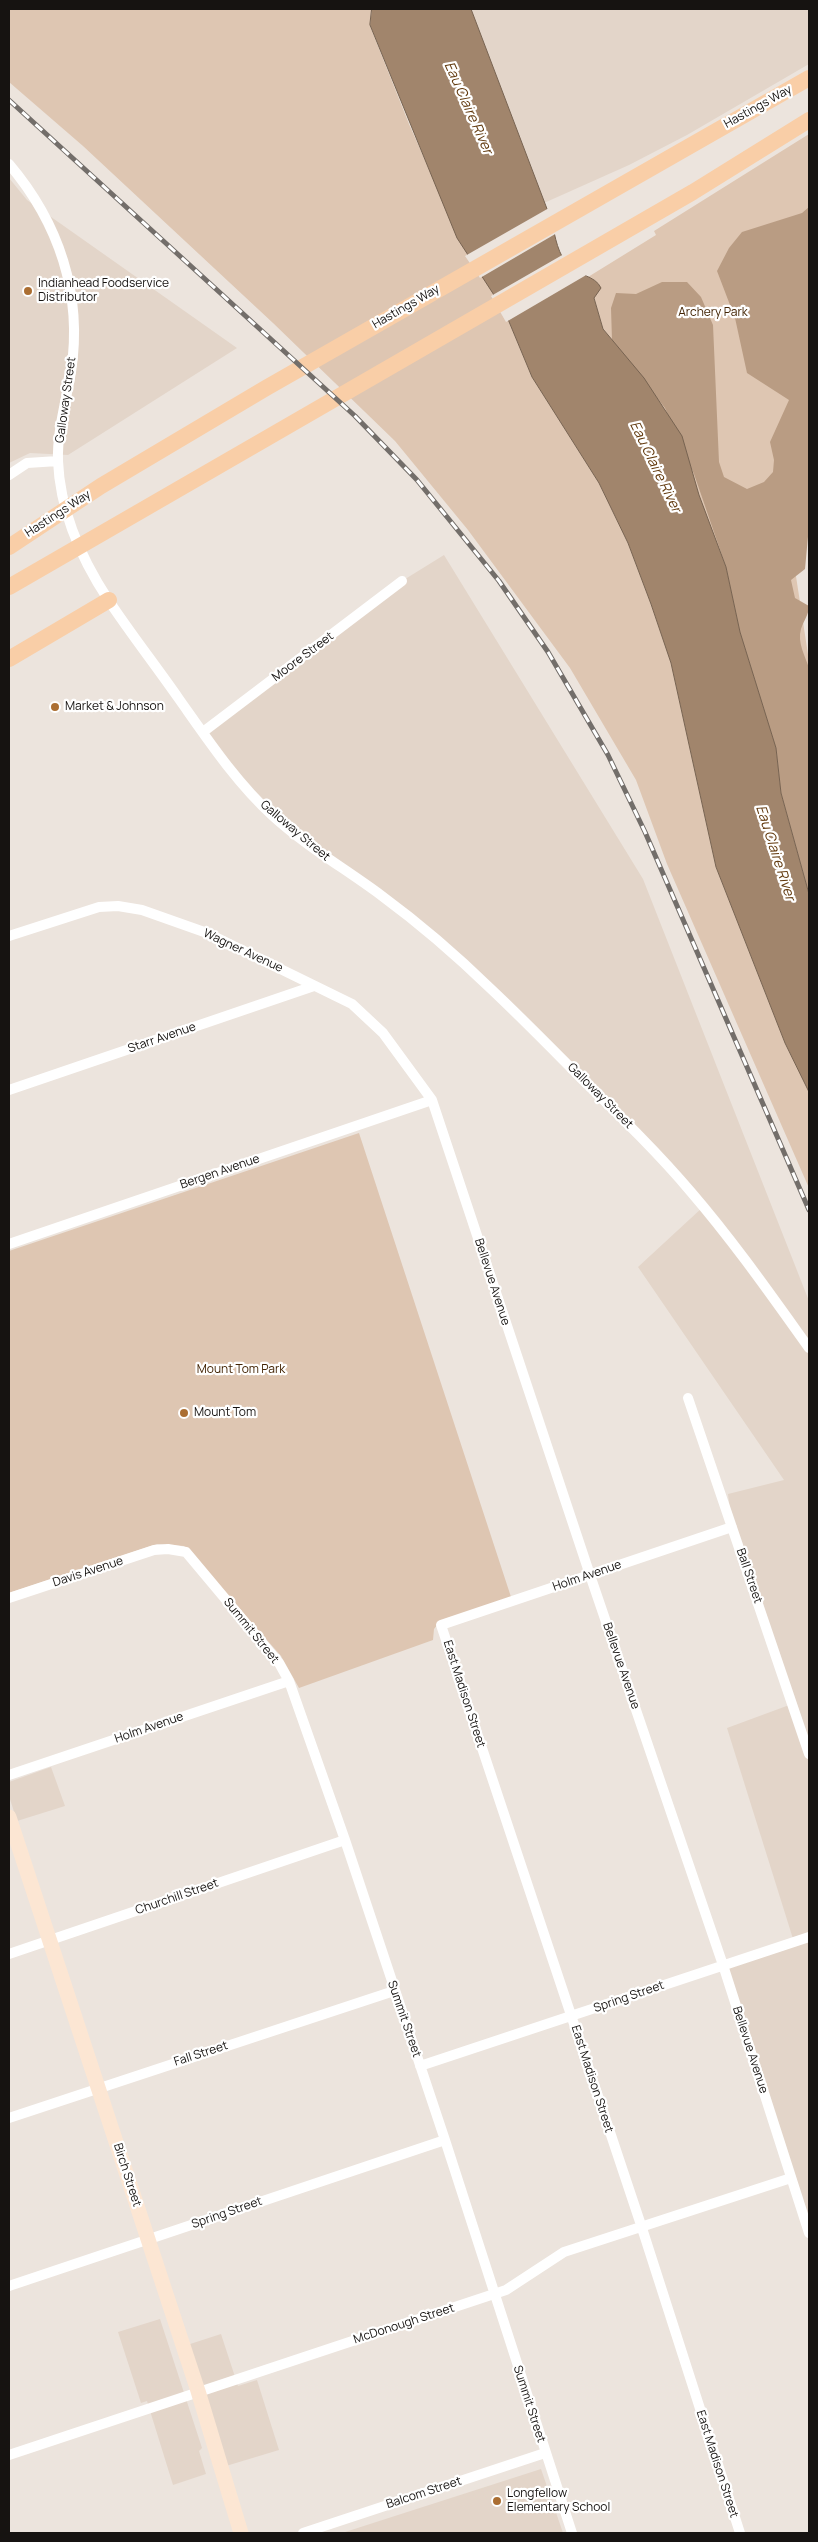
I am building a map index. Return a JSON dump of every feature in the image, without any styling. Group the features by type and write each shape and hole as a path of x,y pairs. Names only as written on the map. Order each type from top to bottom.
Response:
{"main road":[{"name":"Hastings Way","path":"9,546 101,486 266,388 809,78"},
{"path":"9,587 647,219 809,120"},
{"path":"9,659 109,600"},
{"name":"Birch Street","path":"9,1817 198,2391 241,2533"}],"street":[{"name":"Galloway Street","path":"9,164 28,186 45,213 62,255 72,291 75,331 71,374 62,413 58,461 64,499 73,530 88,567 109,600 235,776 273,816 325,858 379,893 427,931 490,988 636,1132 690,1191 743,1256 809,1348"},
{"path":"9,475 27,463 58,461"},
{"name":"Moore Street","path":"203,732 402,581"},
{"name":"Wagner Avenue","path":"9,936 99,907 118,906 142,910 207,933 352,1004 383,1033 432,1100"},
{"name":"Starr Avenue","path":"9,1090 314,986"},
{"name":"Bergen Avenue","path":"9,1244 432,1100"},
{"name":"Bellevue Avenue","path":"432,1100 590,1575 723,1965 809,2233"},
{"name":"Ball Street","path":"688,1398 809,1754"},
{"name":"Holm Avenue","path":"442,1625 732,1526"},
{"name":"Davis Avenue","path":"9,1598 154,1550 168,1549"},
{"name":"Summit Street","path":"168,1549 186,1552 278,1663 289,1681 345,1840 445,2140 572,2533"},
{"name":"East Madison Street","path":"442,1625 641,2226 740,2533"},
{"name":"Holm Avenue","path":"9,1775 289,1681"},
{"name":"Churchill Street","path":"9,1954 345,1840"},
{"name":"Spring Street","path":"420,2066 809,1937"},
{"name":"Fall Street","path":"9,2118 394,1991"},
{"name":"Spring Street","path":"9,2286 445,2140"},
{"name":"McDonough Street","path":"9,2455 506,2290 564,2252 791,2178"},
{"name":"Balcom Street","path":"303,2533 545,2453"}],"shaded area":[{"path":"471,9 809,9 809,64 687,135 629,165 544,203"},
{"path":"9,178 27,200 237,348 68,455 30,453 9,463"},
{"name":"Archery Park","path":"809,207 809,526 805,569 791,580 795,598 809,606 801,629 800,639 809,668 809,894 781,793 776,748 740,632 726,567 694,474 665,408 612,340 611,308 616,293 636,294 662,282 687,282 701,297 713,325 719,462 724,477 747,489 764,482 773,472 774,460 770,442 789,400 747,373 735,318 717,271 729,248 742,232 802,213"},
{"path":"444,555 643,879 809,1301 809,2233 723,1965 794,1942 727,1728 792,1704 732,1527 728,1494 784,1480 638,1267 703,1207 690,1191 427,931 273,816 203,732 402,581"},
{"path":"51,1767 65,1806 17,1821 9,1796 9,1782"},
{"path":"160,2319 202,2448 199,2451 206,2474 173,2485 147,2401 141,2403 118,2332"},
{"path":"221,2334 238,2386 257,2380 279,2450 226,2466 187,2345"},
{"name":"Longfellow Elementary School","path":"541,2469 563,2533 342,2533"}],"green space":[{"path":"9,9 372,9 370,26 429,169 505,312 532,377 599,483 628,543 651,604 671,663 716,867 785,1043 809,1092 809,1188 667,864 636,780 570,668 468,530 395,441 273,323 83,146 9,82"},
{"name":"Archery Park","path":"809,134 809,449 780,472 809,661 809,894 781,793 612,340 603,329 588,277 656,235 654,231"},
{"name":"Mount Tom Park","path":"359,1133 511,1597 438,1624 434,1629 433,1640 299,1688 281,1656 184,1546 157,1544 9,1593 9,1251"}],"water":[{"name":"Eau Claire River","path":"372,9 471,9 552,222 557,246 562,257 569,266 595,280 601,288 594,298 603,329 644,378 682,436 699,495 726,567 740,632 776,748 781,793 809,894 809,1092 785,1043 716,867 671,663 628,543 599,483 532,377 505,312 457,238 370,25"}],"pier":[{"path":"549,208 557,233 480,278 465,256"},
{"path":"564,254 571,265 588,274 506,322 491,296"}],"railway":[{"path":"9,100 355,416 417,480 499,581 548,652 608,755 645,832 809,1210"}],"place":[{"name":"Indianhead Foodservice Distributor","path":"28,291"},
{"name":"Market & Johnson","path":"55,707"},
{"name":"Mount Tom","path":"184,1413"},
{"name":"Longfellow Elementary School","path":"497,2501"}]}
